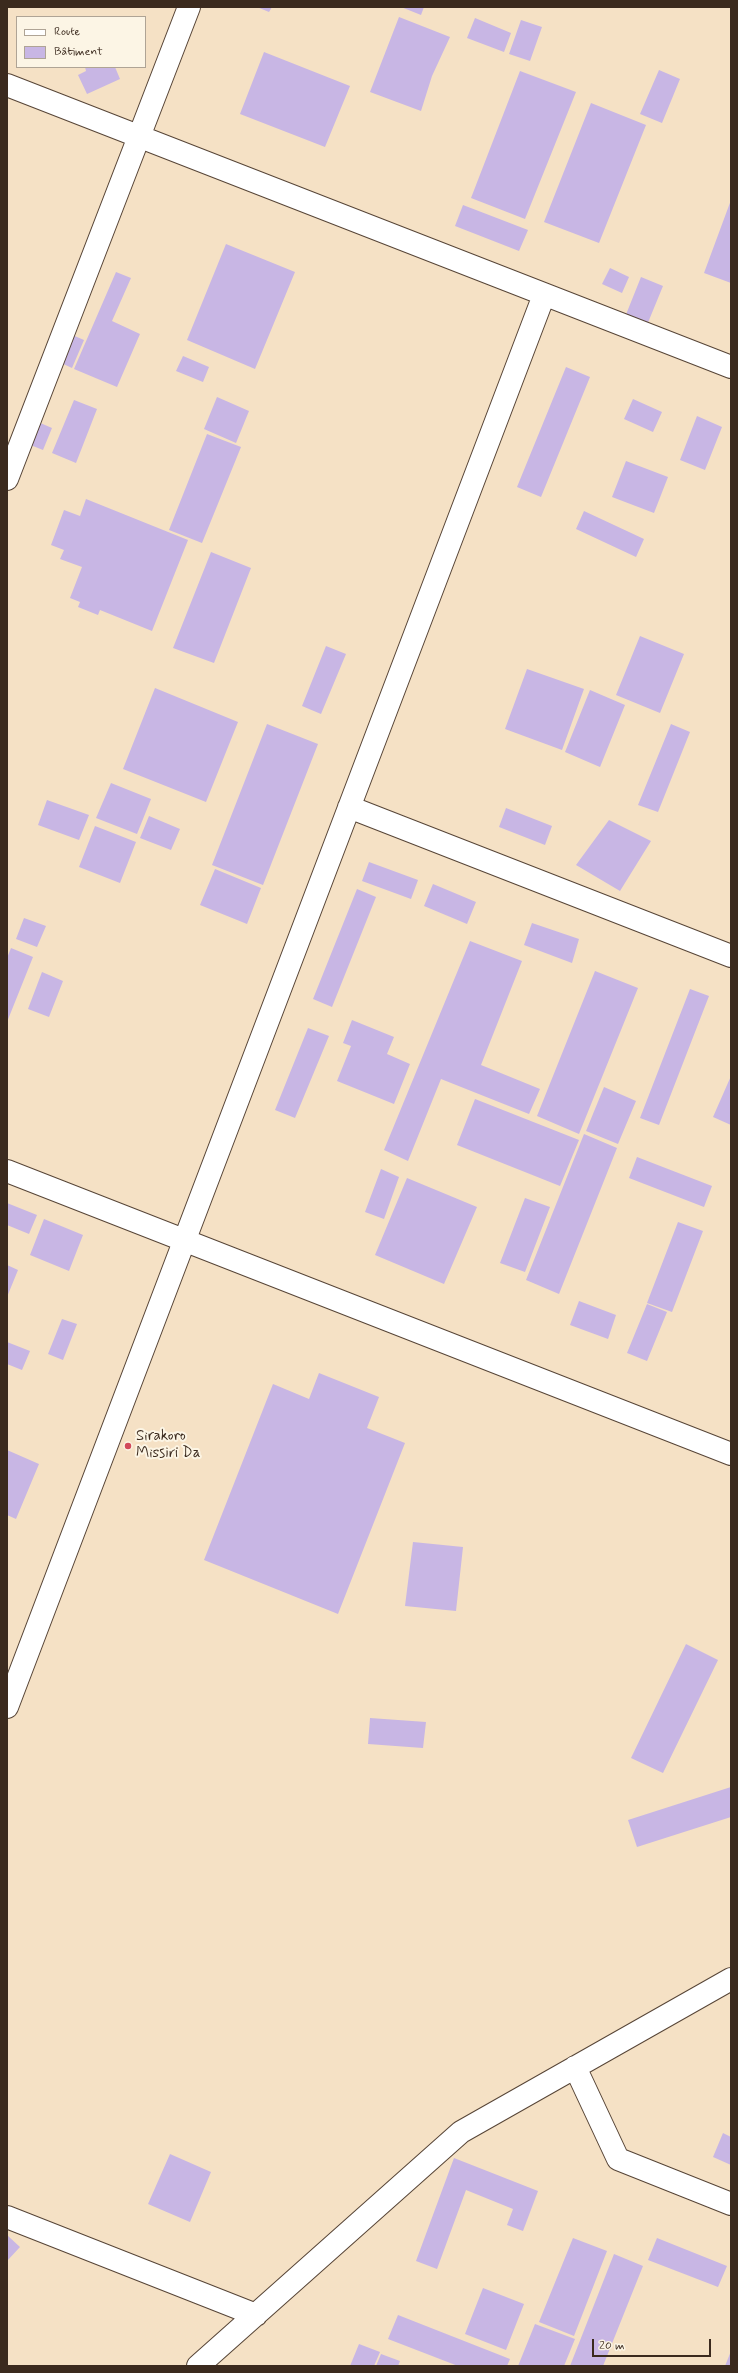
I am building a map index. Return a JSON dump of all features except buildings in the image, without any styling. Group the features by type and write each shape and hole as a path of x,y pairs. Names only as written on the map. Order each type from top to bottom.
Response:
{"street":[{"path":"7,479 190,7"},
{"path":"7,86 731,367"},
{"path":"7,1707 544,295"},
{"path":"349,807 731,956"},
{"path":"7,1171 731,1454"},
{"path":"198,2366 461,2132 731,1979"},
{"path":"575,2067 618,2159 731,2204"},
{"path":"7,2217 256,2315"}],"place":[{"name":"Sirakoro Missiri Da","path":"128,1446"}]}
